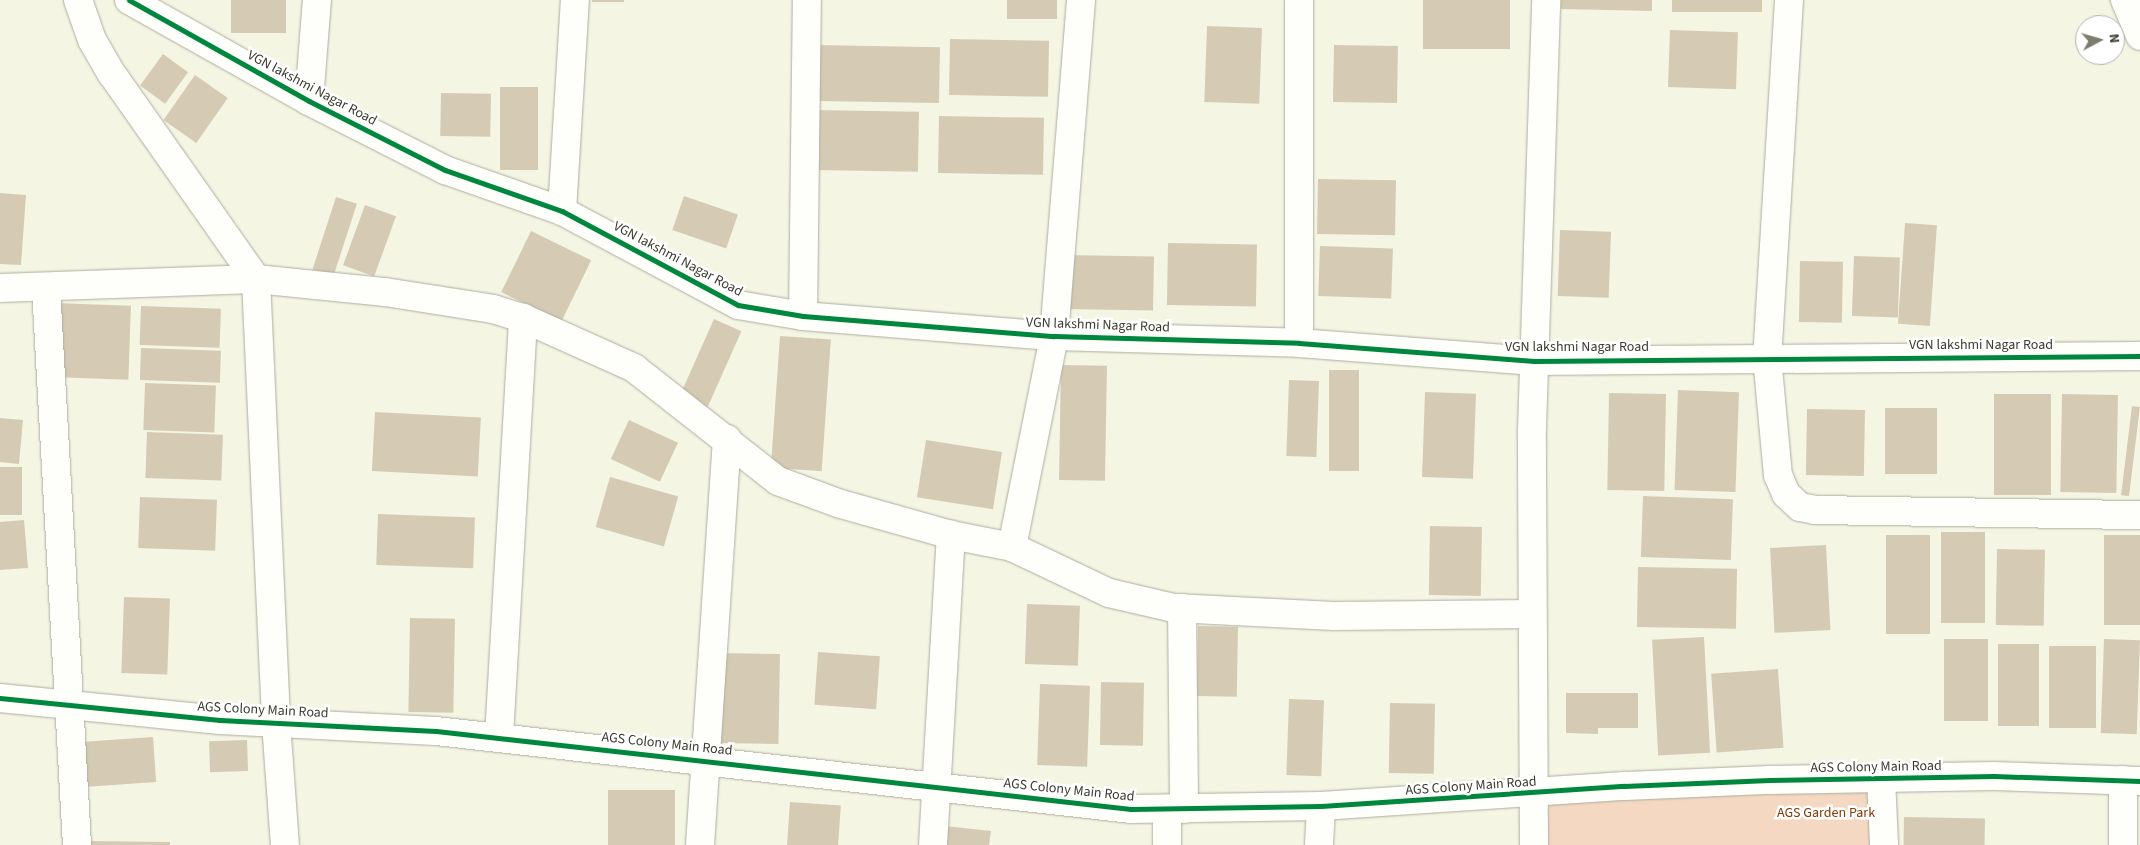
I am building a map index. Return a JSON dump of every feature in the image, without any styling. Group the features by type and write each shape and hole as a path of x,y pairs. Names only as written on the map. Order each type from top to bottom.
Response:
{"street":[{"path":"78,0 92,40 112,74 256,279 276,723 285,845"},
{"name":"VGN lakshmi Nagar Road","path":"129,0 309,101 445,170 562,211 738,305 803,316 1054,336 1300,343 1534,361 1767,357 2140,356"},
{"path":"309,101 317,0"},
{"path":"562,211 575,0"},
{"path":"803,316 807,0"},
{"path":"1012,547 1054,336 1081,0"},
{"path":"1299,0 1300,343"},
{"path":"1534,845 1532,614 1534,361 1546,0"},
{"path":"1788,0 1767,357 1778,475 1786,494 1800,507 1815,510 2140,516"},
{"path":"2125,0 2140,36"},
{"path":"0,288 256,279 385,292 493,309 523,318 634,368 778,480 841,504 951,535 1012,547 1109,594 1182,608 1334,616 1532,614"},
{"path":"46,287 76,845"},
{"path":"499,737 523,318"},
{"path":"700,845 727,439"},
{"path":"933,845 934,785 951,535"},
{"path":"1167,845 1176,809 1182,608"},
{"name":"AGS Colony Main Road","path":"0,698 68,706 276,723 499,737 934,785 1131,810 1321,806 1673,784 1994,776 2132,781"},
{"path":"1881,778 1884,845"},
{"path":"2123,845 2132,781"},
{"path":"1320,845 1321,806"}],"green space":[{"name":"AGS Garden Park","path":"1879,779 1881,845 1540,845 1536,794"}],"building":[{"path":"231,0 286,0 286,33 231,33"},
{"path":"592,0 624,0 624,2 592,2"},
{"path":"1007,0 1057,0 1057,19 1007,19"},
{"path":"1423,0 1510,0 1510,49 1423,49"},
{"path":"1561,0 1652,0 1652,11 1561,9"},
{"path":"1672,0 1762,0 1762,12 1672,12"},
{"path":"1207,26 1262,28 1259,104 1204,102"},
{"path":"1670,30 1738,32 1736,89 1668,87"},
{"path":"950,39 1049,41 1048,97 949,95"},
{"path":"818,45 940,47 939,103 817,101"},
{"path":"1334,45 1398,46 1397,103 1333,102"},
{"path":"163,54 188,72 165,104 140,86"},
{"path":"195,75 228,98 196,143 163,120"},
{"path":"500,87 538,87 538,170 500,170"},
{"path":"441,93 491,94 490,137 440,136"},
{"path":"814,110 919,112 918,172 813,170"},
{"path":"939,116 1044,118 1043,175 938,173"},
{"path":"1318,179 1396,180 1395,235 1317,234"},
{"path":"0,193 26,195 21,265 0,264"},
{"path":"684,196 738,215 726,249 672,230"},
{"path":"336,197 357,204 333,276 313,269"},
{"path":"365,205 396,216 374,276 343,265"},
{"path":"1905,223 1937,225 1930,326 1898,324"},
{"path":"1560,230 1611,232 1609,298 1558,296"},
{"path":"531,231 591,260 561,321 501,292"},
{"path":"1168,243 1257,245 1256,307 1167,305"},
{"path":"1320,246 1393,249 1391,299 1318,296"},
{"path":"1065,255 1154,257 1153,311 1064,309"},
{"path":"1854,256 1900,258 1898,318 1852,316"},
{"path":"1800,261 1843,262 1842,323 1799,322"},
{"path":"54,303 131,306 128,380 51,377"},
{"path":"141,306 221,309 220,348 140,345"},
{"path":"714,319 741,331 706,410 679,398"},
{"path":"780,336 831,340 822,471 771,468"},
{"path":"141,348 221,351 220,383 140,380"},
{"path":"1061,365 1107,366 1105,481 1059,480"},
{"path":"1329,370 1359,370 1359,471 1329,471"},
{"path":"1289,380 1319,381 1316,457 1286,456"},
{"path":"145,383 216,385 214,432 143,430"},
{"path":"1678,390 1739,392 1735,492 1675,490"},
{"path":"1425,392 1476,394 1473,479 1422,477"},
{"path":"1609,393 1666,394 1664,491 1607,490"},
{"path":"1994,394 2051,394 2051,495 1994,495"},
{"path":"2062,394 2118,395 2116,493 2060,492"},
{"path":"2132,406 2140,407 2129,496 2121,495"},
{"path":"1885,408 1937,408 1937,474 1885,474"},
{"path":"1807,409 1865,410 1864,476 1806,475"},
{"path":"375,412 481,418 478,476 372,471"},
{"path":"0,418 23,420 19,464 0,462"},
{"path":"629,420 678,443 660,482 611,459"},
{"path":"147,432 223,435 221,481 145,478"},
{"path":"926,440 1002,452 993,509 917,497"},
{"path":"0,467 22,467 22,515 0,515"},
{"path":"610,477 678,497 664,547 596,527"},
{"path":"1643,496 1733,499 1731,560 1641,557"},
{"path":"140,497 217,500 215,551 138,548"},
{"path":"378,514 475,517 473,568 376,565"},
{"path":"24,520 28,568 0,570 0,522"},
{"path":"1430,526 1482,527 1481,596 1429,595"},
{"path":"1941,532 1985,532 1985,623 1941,623"},
{"path":"1886,535 1930,535 1930,634 1886,634"},
{"path":"2104,535 2140,535 2140,625 2104,625"},
{"path":"1826,545 1830,630 1775,633 1770,548"},
{"path":"1997,549 2045,550 2044,626 1996,625"},
{"path":"1638,567 1737,569 1736,629 1637,627"},
{"path":"124,597 170,599 167,675 121,673"},
{"path":"1027,604 1080,606 1078,666 1025,664"},
{"path":"410,618 455,619 453,713 408,712"},
{"path":"1198,626 1238,627 1237,697 1197,696"},
{"path":"1704,637 1710,753 1658,756 1652,640"},
{"path":"1944,639 1988,639 1988,721 1944,721"},
{"path":"2104,639 2140,640 2137,734 2101,733"},
{"path":"1998,644 2039,644 2039,726 1998,726"},
{"path":"2049,646 2096,646 2096,728 2049,728"},
{"path":"818,652 880,656 876,709 814,705"},
{"path":"717,653 780,654 778,744 715,743"},
{"path":"1778,669 1784,748 1717,752 1711,674"},
{"path":"1101,682 1144,683 1143,746 1100,745"},
{"path":"1040,684 1090,686 1087,767 1037,765"},
{"path":"1566,693 1638,693 1638,728 1598,728 1598,734 1566,733"},
{"path":"1289,699 1324,700 1321,776 1286,775"},
{"path":"1390,703 1435,704 1434,774 1389,773"},
{"path":"153,737 156,782 80,787 77,742"},
{"path":"247,740 248,771 210,772 209,741"},
{"path":"608,790 675,790 675,845 608,845"},
{"path":"790,802 841,806 838,845 787,845"},
{"path":"1904,817 1985,818 1985,845 1904,845"},
{"path":"945,826 991,831 989,845 942,845"},
{"path":"88,841 170,842 170,845 88,845"}],"cycle path":[{"path":"129,0 309,101 445,170 562,211 738,305 803,316 1054,336 1299,343 1534,361 2140,356"},
{"path":"0,698 220,720 436,731 1131,809 1321,806 1624,786 1770,780 1994,776 2140,781"}]}
